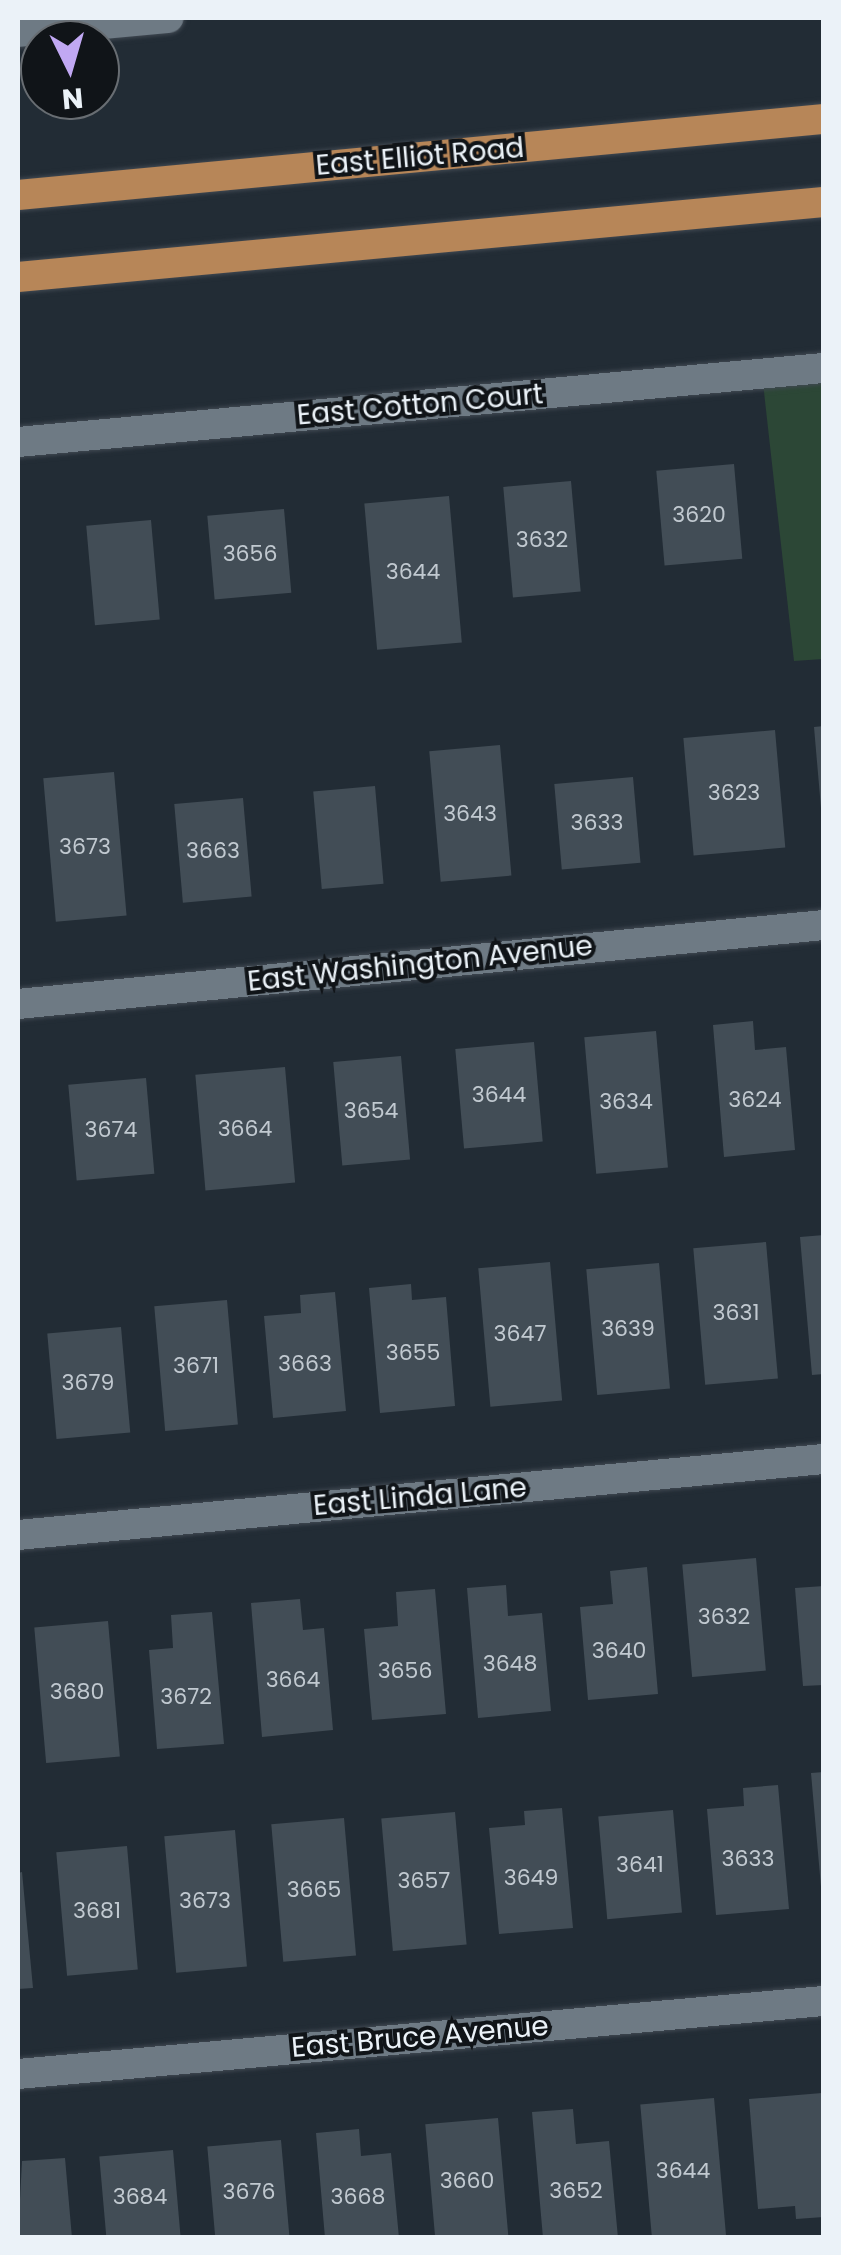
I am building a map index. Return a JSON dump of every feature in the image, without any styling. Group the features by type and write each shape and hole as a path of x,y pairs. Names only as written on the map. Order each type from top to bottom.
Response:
{"main road":[{"name":"East Elliot Road","path":"18,196 824,120"},
{"path":"18,277 824,202"}],"street":[{"path":"18,32 168,18"},
{"name":"East Cotton Court","path":"18,442 824,368"},
{"name":"East Washington Avenue","path":"18,1004 824,925"},
{"name":"East Linda Lane","path":"18,1535 824,1459"},
{"name":"East Bruce Avenue","path":"18,2074 824,2001"}],"green space":[{"path":"823,368 823,659 794,661 762,374"}],"building":[{"path":"734,464 742,559 665,565 656,471"},
{"path":"571,481 581,592 513,598 503,487"},
{"path":"449,496 462,642 377,650 364,503"},
{"path":"284,509 291,593 215,599 207,516"},
{"path":"151,520 160,620 95,625 86,526"},
{"path":"824,726 824,808 821,808 814,727"},
{"path":"775,730 785,848 694,856 683,738"},
{"path":"500,745 511,876 441,882 429,751"},
{"path":"114,772 127,915 56,922 43,778"},
{"path":"633,777 640,863 562,870 554,784"},
{"path":"375,786 384,884 322,889 313,791"},
{"path":"243,798 252,897 183,903 174,804"},
{"path":"753,1021 755,1050 786,1047 795,1150 724,1157 713,1025"},
{"path":"656,1031 668,1167 596,1174 584,1037"},
{"path":"534,1042 543,1142 464,1149 455,1049"},
{"path":"401,1056 410,1160 342,1166 333,1062"},
{"path":"285,1067 295,1183 205,1190 195,1075"},
{"path":"146,1078 154,1174 77,1180 68,1085"},
{"path":"824,1235 824,1374 812,1375 800,1237"},
{"path":"766,1242 778,1378 705,1385 693,1248"},
{"path":"550,1262 562,1400 490,1407 478,1268"},
{"path":"659,1263 670,1389 597,1395 586,1269"},
{"path":"411,1284 412,1300 446,1297 455,1406 380,1413 369,1288"},
{"path":"335,1292 346,1411 273,1418 264,1316 301,1313 300,1295"},
{"path":"227,1300 238,1425 165,1431 154,1306"},
{"path":"121,1327 130,1433 57,1439 47,1333"},
{"path":"756,1558 766,1671 692,1677 682,1564"},
{"path":"647,1567 658,1694 588,1700 580,1607 613,1604 610,1571"},
{"path":"506,1585 508,1616 542,1613 551,1711 478,1718 467,1588"},
{"path":"824,1586 824,1685 803,1686 795,1588"},
{"path":"435,1589 446,1714 372,1720 364,1629 398,1626 396,1592"},
{"path":"300,1599 303,1630 324,1628 333,1730 262,1737 251,1603"},
{"path":"212,1612 224,1744 157,1749 149,1650 173,1648 171,1615"},
{"path":"108,1621 120,1756 46,1763 34,1627"},
{"path":"824,1772 824,1887 821,1887 811,1773"},
{"path":"778,1785 789,1909 716,1915 707,1809 744,1806 743,1788"},
{"path":"562,1808 573,1928 499,1934 489,1828 525,1825 524,1811"},
{"path":"673,1810 682,1913 607,1919 598,1817"},
{"path":"455,1812 467,1944 393,1951 381,1818"},
{"path":"344,1818 356,1955 283,1962 271,1824"},
{"path":"235,1830 247,1966 176,1973 164,1836"},
{"path":"127,1846 138,1970 67,1976 56,1852"},
{"path":"22,1872 33,1988 18,1989 18,1873"},
{"path":"822,2093 824,2217 796,2219 795,2206 758,2209 749,2099"},
{"path":"714,2098 726,2238 652,2238 640,2104"},
{"path":"573,2109 576,2144 609,2141 618,2238 543,2238 532,2112"},
{"path":"498,2118 508,2238 435,2238 425,2124"},
{"path":"359,2129 361,2156 391,2153 399,2238 325,2238 316,2133"},
{"path":"281,2140 290,2238 215,2238 207,2146"},
{"path":"173,2150 181,2238 106,2238 99,2156"},
{"path":"65,2158 72,2238 18,2238 22,2161"}]}
